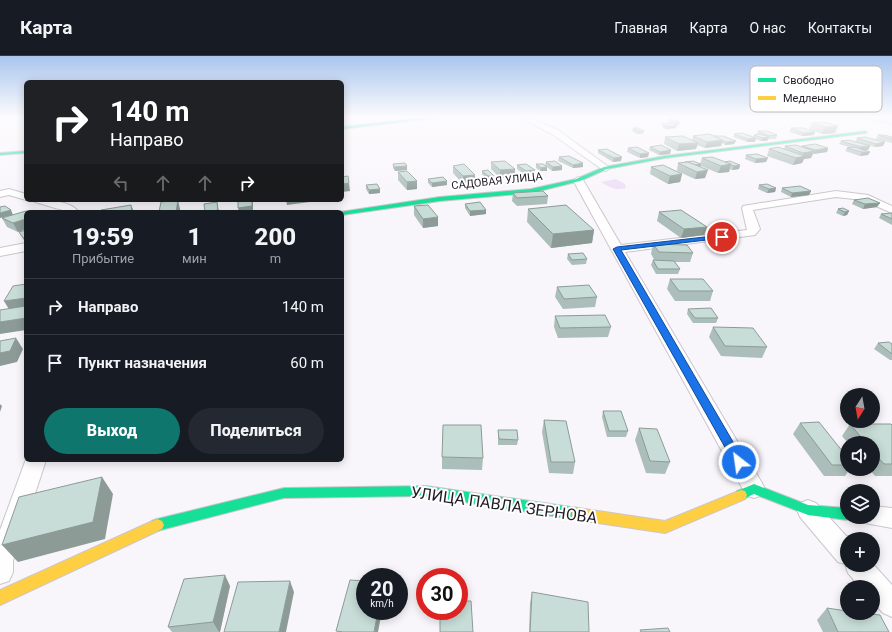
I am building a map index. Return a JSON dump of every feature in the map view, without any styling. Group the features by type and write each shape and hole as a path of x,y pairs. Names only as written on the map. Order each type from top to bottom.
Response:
{"street":[{"path":"570,143 606,168"},
{"name":"САДОВАЯ УЛИЦА","path":"344,213 440,199 531,192 578,180 606,168 665,157 779,143"},
{"path":"0,154 24,152"},
{"path":"578,180 754,489 808,510 840,513"},
{"path":"0,194 9,192 24,196"},
{"path":"617,249 752,233 754,229 747,208 836,194 864,197 892,210"},
{"path":"47,202 63,206 70,210"},
{"path":"0,252 24,247"},
{"path":"0,572 1,561 35,462"},
{"name":"УЛИЦА ПАВЛА ЗЕРНОВА","path":"0,598 159,524 284,493 426,491 665,527 754,489"},
{"path":"808,510 840,546"},
{"path":"880,517 892,518"},
{"path":"863,572 892,604"}],"shaded area":[{"path":"616,179 625,184 626,188 615,189 601,182"}],"building":[{"path":"677,143 698,143 679,144"},
{"path":"847,143 859,143 870,146 861,147"},
{"path":"815,144 828,148 815,150 802,146"},
{"path":"661,145 671,150 660,152 650,147"},
{"path":"796,145 814,151 803,153 785,146"},
{"path":"637,147 649,153 640,154 628,148"},
{"path":"778,147 805,156 796,158 769,149"},
{"path":"854,147 870,152 862,152 847,148"},
{"path":"607,149 622,157 614,158 598,150"},
{"path":"757,154 768,158 756,159 746,155"},
{"path":"569,156 583,163 573,165 559,157"},
{"path":"712,157 731,164 721,166 702,158"},
{"path":"505,161 515,169 500,170 491,162"},
{"path":"555,161 562,166 553,167 546,162"},
{"path":"693,161 701,164 695,165 685,162"},
{"path":"730,161 740,165 734,166 725,162"},
{"path":"688,162 708,170 697,172 678,163"},
{"path":"405,163 407,166 394,167 393,164"},
{"path":"464,164 475,175 463,176 453,166"},
{"path":"526,164 535,170 526,171 517,165"},
{"path":"536,164 543,164 547,167 541,168"},
{"path":"663,165 682,174 670,176 651,167"},
{"path":"488,170 494,176 488,176 482,171"},
{"path":"407,171 417,181 407,182 398,172"},
{"path":"348,176 349,183 344,184 344,177"},
{"path":"443,177 447,181 432,183 428,179"},
{"path":"377,184 380,189 369,190 366,185"},
{"path":"767,184 776,188 769,189 759,185"},
{"path":"800,186 811,191 792,193 782,188"},
{"path":"543,191 548,196 517,198 513,193"},
{"path":"868,198 880,203 865,204 854,200"},
{"path":"161,202 178,202 176,210 159,210"},
{"path":"217,202 218,210 205,210 204,204"},
{"path":"238,202 252,202 252,206 238,208"},
{"path":"480,202 486,210 470,211 465,204"},
{"path":"131,205 132,210 101,210"},
{"path":"428,205 438,217 423,219 414,206"},
{"path":"566,205 594,230 553,234 528,209"},
{"path":"5,206 11,210 0,213 0,207"},
{"path":"843,208 849,211 845,212 838,209"},
{"path":"681,210 707,227 684,229 659,212"},
{"path":"24,212 24,220 13,223 2,218"},
{"path":"892,213 892,219 881,214"},
{"path":"24,231 24,238 23,238 19,232"},
{"path":"653,244 687,245 693,253 659,252"},
{"path":"583,253 587,259 572,260 568,254"},
{"path":"653,260 674,261 680,269 658,269"},
{"path":"670,279 703,279 713,291 679,291"},
{"path":"24,284 24,298 4,301 13,286"},
{"path":"589,285 597,297 564,299 557,287"},
{"path":"24,306 24,318 0,322 0,310"},
{"path":"711,308 718,318 695,318 688,309"},
{"path":"605,315 611,327 560,328 555,316"},
{"path":"713,327 753,328 767,347 725,346"},
{"path":"16,338 10,351 0,353 0,341"},
{"path":"889,342 892,344 892,354 878,343"},
{"path":"603,411 621,411 628,431 609,431"},
{"path":"544,420 566,421 575,462 551,462"},
{"path":"819,422 840,448 840,465 832,465 800,423"},
{"path":"880,424 891,424 892,464 884,464 880,460 880,436 860,436 853,428 880,428"},
{"path":"443,425 481,425 483,458 442,457"},
{"path":"639,428 657,429 670,462 650,461"},
{"path":"498,430 517,430 518,440 499,439"},
{"path":"102,477 93,522 2,545 19,497"},
{"path":"225,575 213,622 168,627 184,579"},
{"path":"350,580 356,580 356,620 376,620 374,632 336,631"},
{"path":"290,581 279,632 224,632 238,582"},
{"path":"532,592 588,602 589,632 530,632"},
{"path":"468,601 471,601 473,632 440,632 440,620 468,620"},
{"path":"827,608 840,610 840,620 880,620 880,615 889,632 838,632"},
{"path":"668,628 670,632 641,632 640,630"}],"traffic: fast":[{"path":"344,213 440,199 531,191 578,180 606,168 665,157 779,143"},
{"path":"0,154 24,152"},
{"path":"741,495 754,489 808,510 840,513"},
{"path":"157,525 284,493 426,491 578,514"}],"traffic: slow":[{"path":"578,514 665,527 741,495"},
{"path":"0,598 157,525"}],"route":[{"path":"722,237 617,249 739,462"}]}
